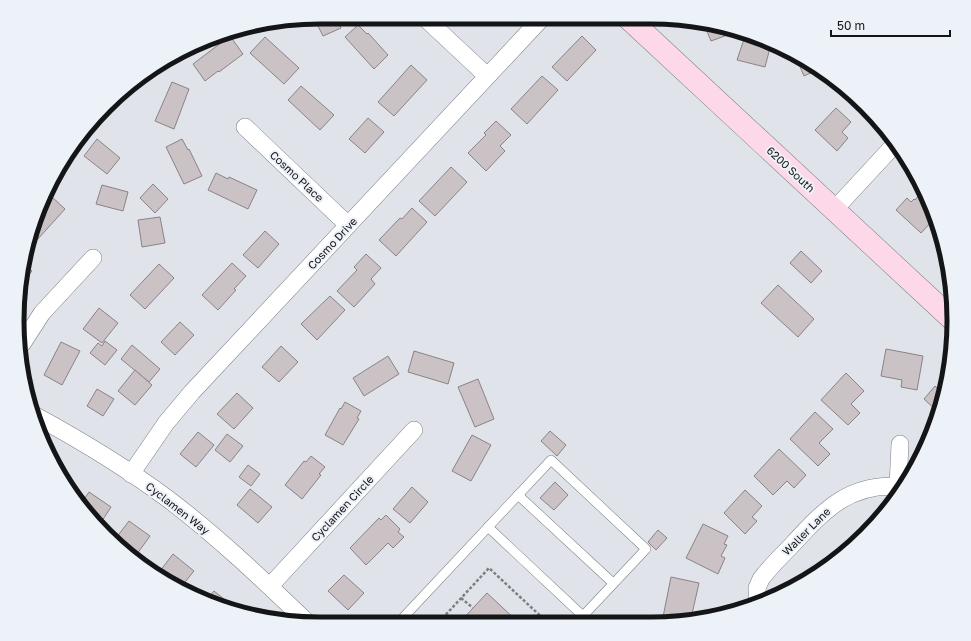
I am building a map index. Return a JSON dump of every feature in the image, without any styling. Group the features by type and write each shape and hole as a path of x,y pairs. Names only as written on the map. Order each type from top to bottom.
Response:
{"main road":[{"name":"6200 South","path":"634,24 947,314"}],"street":[{"path":"431,24 487,76"},
{"name":"Cosmo Drive","path":"131,474 179,407 536,24"},
{"name":"Cosmo Place","path":"245,127 348,225"},
{"path":"834,210 891,148"},
{"path":"25,339 42,313 93,258"},
{"name":"Cyclamen Way","path":"41,418 92,447 168,499 203,527 270,586 301,616"},
{"name":"Cyclamen Circle","path":"270,586 414,430"},
{"name":"Waller Lane","path":"900,444 900,480"},
{"name":"Waller Lane","path":"757,597 758,584 764,575 826,509 853,493 883,486 896,486"}],"lane":[{"path":"404,617 488,527 518,495 551,460 646,549 583,616 488,527"},
{"path":"518,495 613,583"}],"path":[{"path":"444,617 489,568 542,617"},
{"path":"461,598 473,608"}],"building":[{"path":"317,24 339,24 341,28 323,36"},
{"path":"358,25 367,34 368,33 388,55 374,69 345,37"},
{"path":"706,30 729,35 711,41"},
{"path":"582,36 596,50 567,81 552,67"},
{"path":"265,37 299,68 284,84 250,53"},
{"path":"231,38 243,54 205,81 193,64 224,40"},
{"path":"744,39 770,49 765,67 737,60"},
{"path":"799,64 812,72 804,76"},
{"path":"411,65 427,80 394,116 378,102"},
{"path":"542,76 558,90 527,124 511,109"},
{"path":"172,82 189,89 174,129 155,121"},
{"path":"301,86 334,115 320,130 288,100"},
{"path":"836,108 851,122 842,132 848,138 837,151 815,130"},
{"path":"368,118 384,132 365,153 349,139"},
{"path":"496,121 511,135 500,146 505,151 486,171 468,153 486,135 484,133"},
{"path":"97,139 120,158 107,174 84,156"},
{"path":"182,139 188,150 189,149 202,176 184,184 166,147"},
{"path":"451,167 467,182 435,216 419,201"},
{"path":"216,173 228,179 229,177 257,190 248,209 208,190"},
{"path":"153,184 168,199 155,213 140,198"},
{"path":"102,185 128,192 123,211 96,204"},
{"path":"919,195 930,223 921,233 896,210 907,198 911,202 914,199 915,200"},
{"path":"52,197 65,209 37,240 36,239 40,225"},
{"path":"412,208 427,222 396,256 379,240"},
{"path":"160,217 165,243 142,247 138,220"},
{"path":"265,231 279,244 258,268 243,255"},
{"path":"801,251 822,271 811,283 790,263"},
{"path":"366,254 381,268 371,279 375,284 354,307 337,291 357,270 354,267"},
{"path":"232,263 246,276 218,310 202,295"},
{"path":"159,264 174,278 145,309 130,295"},
{"path":"29,269 32,271 28,276"},
{"path":"778,285 814,319 798,337 761,303"},
{"path":"330,296 345,310 317,340 301,324"},
{"path":"99,308 118,323 102,343 83,329"},
{"path":"180,322 194,335 175,355 161,342"},
{"path":"105,341 117,350 105,365 90,353 98,343 102,346"},
{"path":"61,342 80,351 62,385 44,375"},
{"path":"132,345 160,369 149,382 121,359"},
{"path":"281,346 298,362 279,382 262,367"},
{"path":"886,349 923,356 917,390 901,387 902,380 881,376"},
{"path":"414,351 454,363 448,384 408,372"},
{"path":"388,356 399,374 364,396 353,378"},
{"path":"135,370 152,385 135,405 118,391"},
{"path":"846,373 864,391 851,404 860,413 848,425 821,400"},
{"path":"478,379 494,419 475,427 458,387"},
{"path":"940,385 934,408 924,399 935,386 937,388"},
{"path":"97,389 114,399 103,416 87,406"},
{"path":"237,393 253,408 234,429 217,414"},
{"path":"345,402 361,411 357,418 359,419 343,445 325,435"},
{"path":"815,412 833,429 819,443 830,454 818,466 790,439"},
{"path":"550,431 566,445 557,456 541,441"},
{"path":"198,432 214,445 196,467 180,454"},
{"path":"227,434 243,446 230,462 215,450"},
{"path":"472,435 491,445 471,481 452,471"},
{"path":"779,449 806,475 794,488 787,481 773,495 754,476"},
{"path":"311,456 325,467 319,474 321,475 302,499 285,485 304,461 306,462"},
{"path":"248,465 260,474 251,486 239,477"},
{"path":"555,482 568,495 554,510 540,498"},
{"path":"412,487 428,502 410,523 393,509"},
{"path":"250,489 272,507 258,523 237,505"},
{"path":"745,490 762,506 752,517 757,521 745,534 724,513"},
{"path":"89,492 111,507 102,521 84,499"},
{"path":"386,515 400,529 398,532 404,537 393,548 388,543 366,565 350,548 379,518 381,520"},
{"path":"129,521 150,536 137,554 118,536"},
{"path":"703,524 728,536 724,544 727,545 721,556 725,558 718,574 686,558"},
{"path":"658,530 667,538 656,550 648,542"},
{"path":"173,554 194,571 184,583 161,570"},
{"path":"344,575 364,593 348,610 328,591"},
{"path":"671,577 699,583 692,614 663,616"},
{"path":"214,591 227,602 225,601 210,595"},
{"path":"487,593 513,617 465,617"}]}
